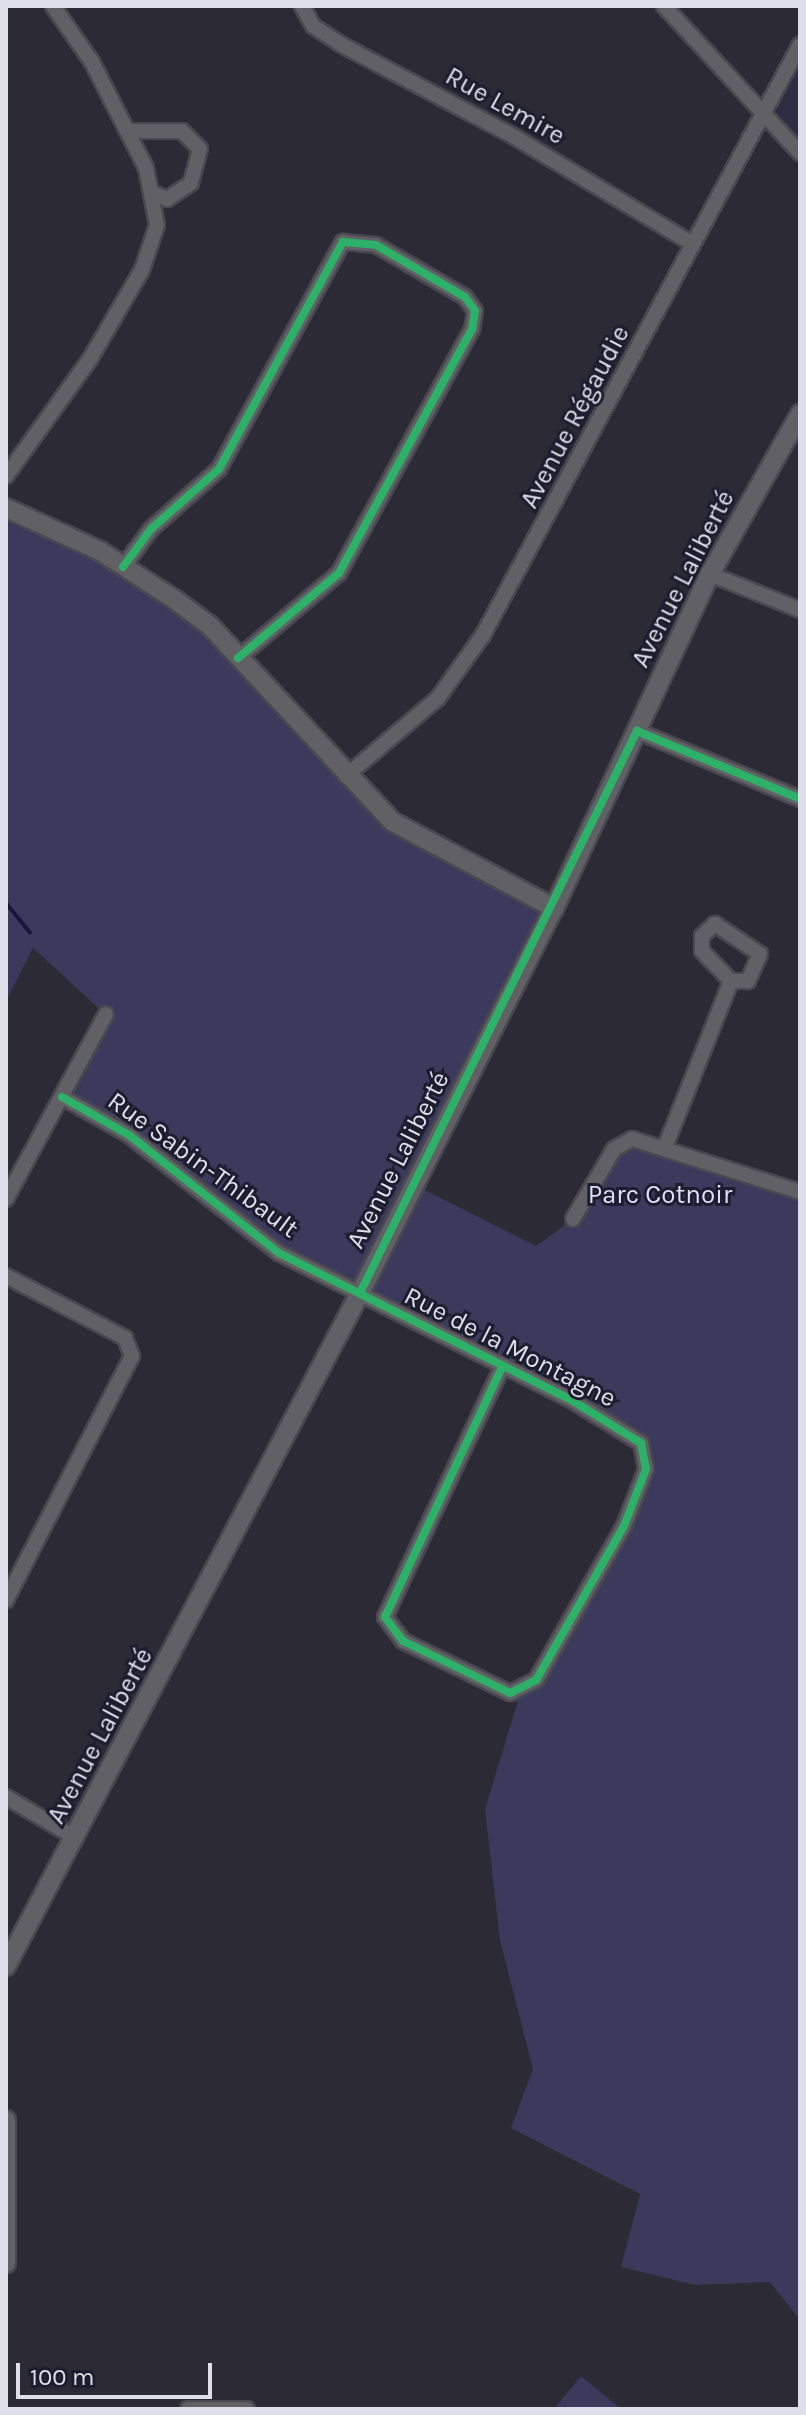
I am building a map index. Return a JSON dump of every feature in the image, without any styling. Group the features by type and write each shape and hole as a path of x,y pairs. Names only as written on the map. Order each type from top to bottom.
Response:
{"street":[{"path":"6,476 73,386 142,270 157,233 155,194 127,131 53,6"},
{"name":"Rue Lemire","path":"302,6 313,26 342,45 513,136 691,243"},
{"path":"664,6 800,153"},
{"name":"Avenue Régaudie","path":"346,776 438,698 483,635 691,243 766,117 800,45"},
{"path":"127,131 182,131 200,149 191,183 167,199 155,194"},
{"path":"123,567 151,529 219,469 343,242 376,245 465,297 475,311 472,329 339,573 238,658"},
{"name":"Avenue Laliberté","path":"6,1966 360,1293 554,908 710,574 800,414"},
{"path":"6,508 123,567 210,626 346,776 424,842 554,908"},
{"path":"710,574 800,610"},
{"path":"637,731 800,799"},
{"path":"715,924 760,954 748,981 731,981 702,951 702,936 715,924"},
{"path":"665,1147 731,981"},
{"path":"6,1199 106,1014"},
{"name":"Rue Sabin-Thibault","path":"62,1097 129,1135 260,1242 360,1293"},
{"path":"573,1219 614,1149 632,1139 800,1192"},
{"path":"6,1276 125,1338 132,1356 6,1600"},
{"name":"Rue de la Montagne","path":"360,1293 617,1424 641,1443 646,1457 624,1526 536,1680 521,1691 494,1689 403,1641 385,1617 502,1367"},
{"path":"6,1797 76,1838"},
{"path":"6,2120 6,2263"},
{"path":"188,2409 247,2409"}],"shaded area":[{"path":"800,45 800,153 766,117"}],"green space":[{"name":"Parc Cotnoir","path":"6,508 174,599 373,803 554,908 415,1185 536,1246 573,1219 614,1149 632,1139 800,1192 800,2320 770,2282 695,2285 621,2267 640,2194 511,2128 533,2069 500,1940 485,1809 521,1691 640,1489 641,1443 306,1267 62,1097 105,1014 33,948 6,1001"},
{"path":"581,2376 621,2409 554,2409"}],"waterway":[{"path":"6,903 30,933"}],"cycle path":[{"path":"123,567 151,529 219,469 343,242 376,245 465,297 475,311 472,329 339,573 238,658"},
{"path":"360,1293 637,731 800,799"},
{"path":"62,1097 129,1135 279,1253 573,1401 641,1443 646,1469 624,1526 536,1680 510,1693 403,1641 385,1617 502,1367"}]}
